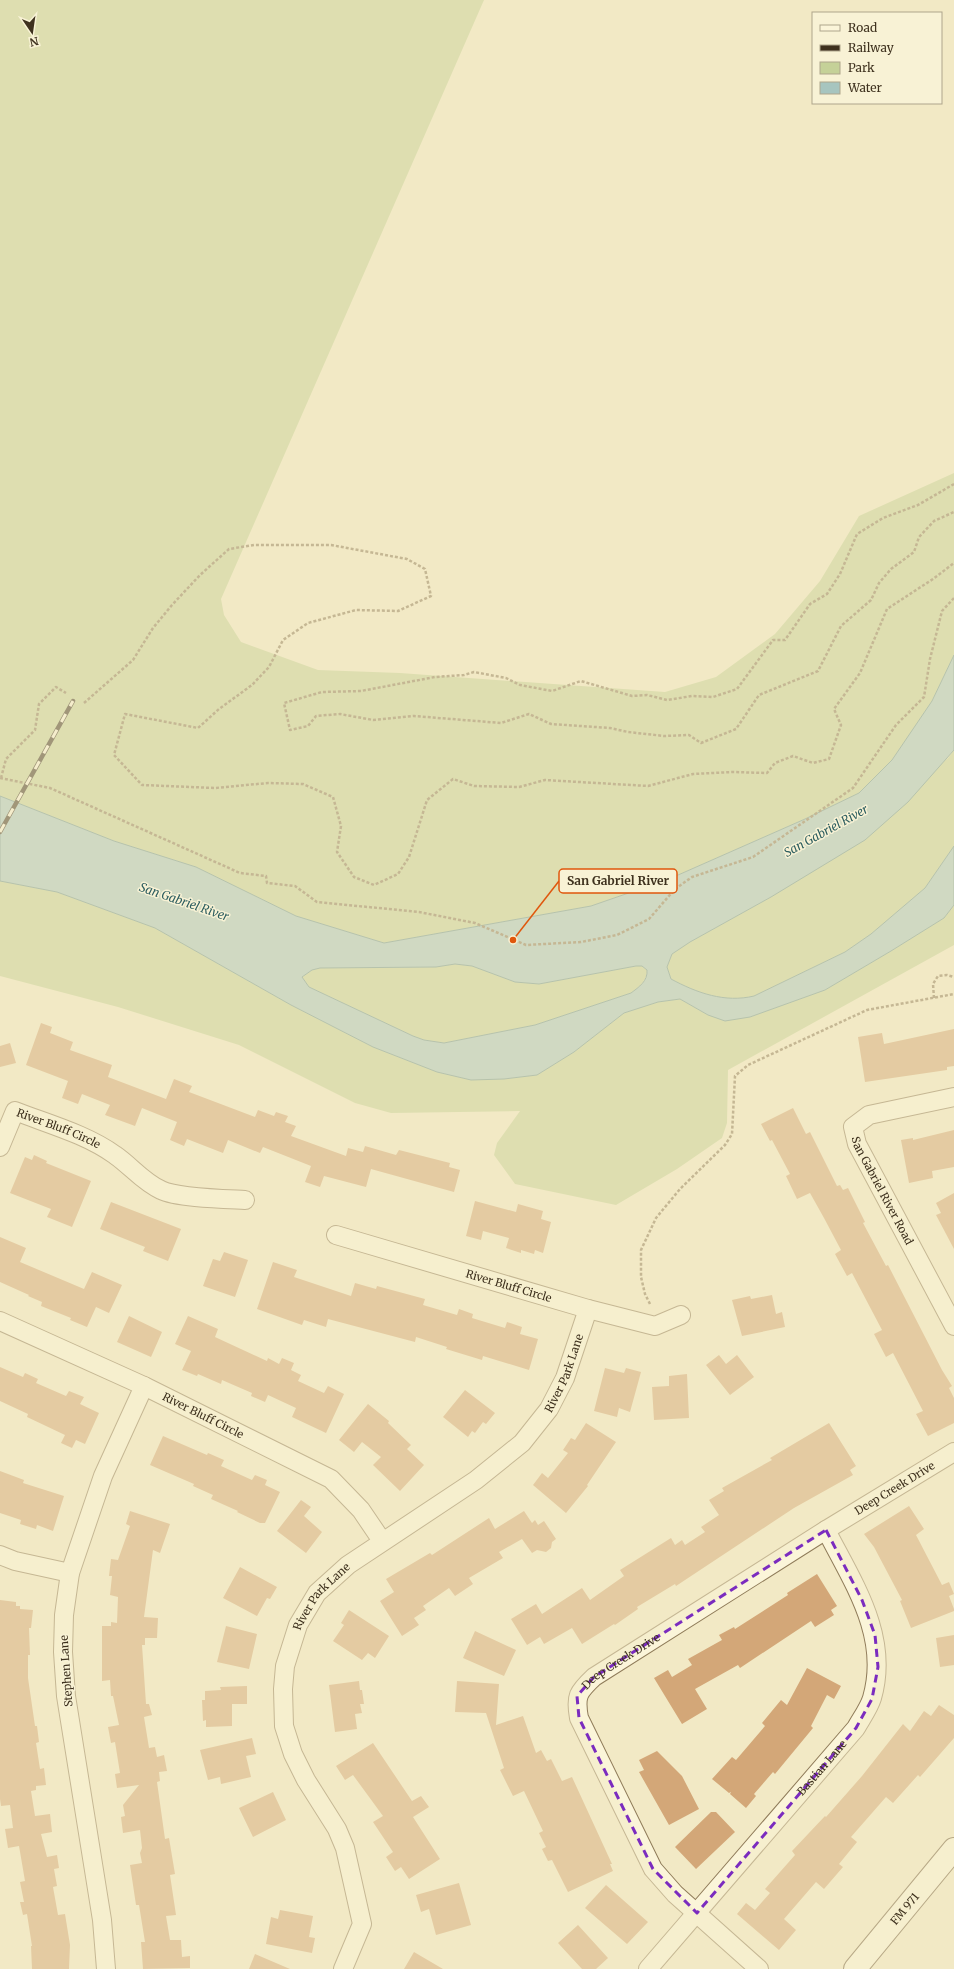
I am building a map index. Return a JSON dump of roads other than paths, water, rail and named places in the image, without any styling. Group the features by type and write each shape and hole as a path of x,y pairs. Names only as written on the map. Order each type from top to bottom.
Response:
{"main road":[{"name":"FM 971","path":"855,1969 954,1849"}],"street":[{"name":"San Gabriel River Road","path":"954,1097 869,1115 853,1127 857,1144 954,1326"},
{"name":"River Bluff Circle","path":"0,1147 15,1111 95,1142 116,1155 144,1179 161,1190 174,1194 245,1200"},
{"name":"River Bluff Circle","path":"336,1235 588,1309 655,1326 681,1315"},
{"name":"River Park Lane","path":"343,1969 362,1924 345,1848 337,1829 306,1780 293,1754 285,1728 283,1689 285,1666 298,1625 317,1593 348,1565 476,1480 522,1443 549,1409 564,1378 588,1309"},
{"name":"River Bluff Circle","path":"0,1321 144,1386 331,1479 361,1510 382,1541"},
{"name":"Stephen Lane","path":"106,1969 102,1920 66,1696 63,1652 64,1615 70,1573 102,1476 144,1386"},
{"name":"Deep Creek Drive","path":"759,1969 664,1883 653,1869 579,1718 577,1696 583,1687 594,1677 826,1530 954,1452"},
{"name":"Bastian Lane","path":"648,1969 856,1728 872,1699 878,1667 875,1635 862,1600 826,1530"},
{"path":"0,1554 15,1561 70,1573"}],"water":[{"path":"954,655 954,750 908,802 865,840 771,897 690,942 672,954 667,967 671,979 691,989 722,997 743,998 754,996 845,952 871,934 925,888 954,846 954,905 944,918 825,990 750,1017 725,1021 708,1015 680,999 658,1002 624,1013 574,1052 537,1075 504,1079 471,1080 437,1072 373,1047 291,1005 155,928 57,892 0,881 0,796 114,841 196,867 296,916 384,943 591,906 669,879 805,819 859,793 892,760 932,701","holes":["455,964 472,966 515,982 539,984 636,966 642,966 647,970 647,974 644,981 631,993 535,1025 444,1043 424,1040 413,1036 309,987 302,977 312,970 320,968 436,967"]}],"railway":[{"path":"0,832 73,701"}],"place":[{"name":"San Gabriel River","path":"513,940"}]}
